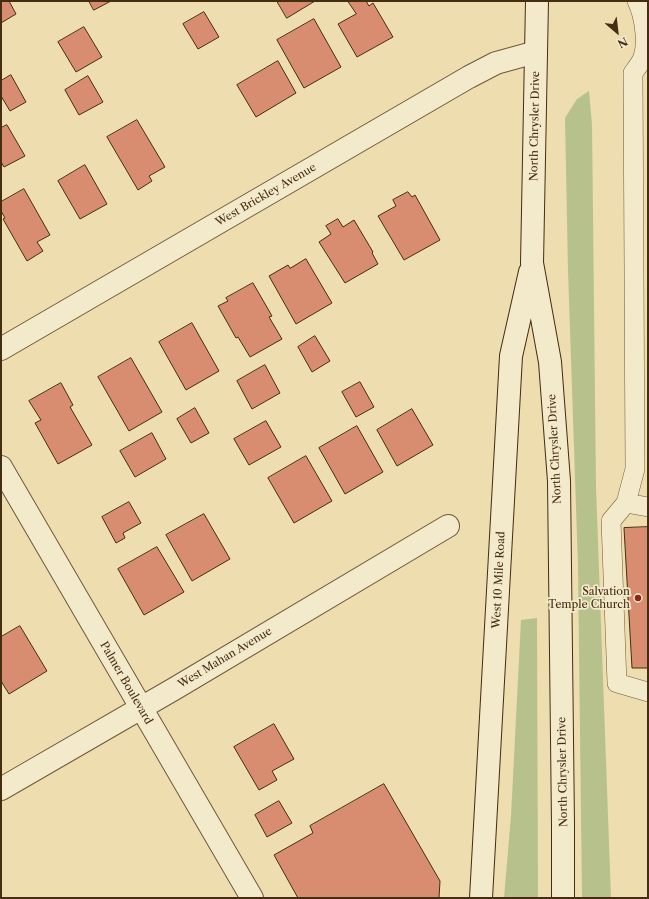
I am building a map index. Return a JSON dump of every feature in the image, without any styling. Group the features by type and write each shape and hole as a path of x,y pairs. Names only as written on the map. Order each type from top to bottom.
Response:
{"street":[{"name":"North Chrysler Drive","path":"537,1 532,263 550,362 559,481 564,825 563,898"},
{"name":"West Brickley Avenue","path":"1,350 469,77 496,63 536,52"},
{"name":"West 10 Mile Road","path":"481,898 511,356 532,263"},
{"name":"Palmer Boulevard","path":"1,467 141,707 249,897"},
{"name":"West Mahan Avenue","path":"1,789 448,526"}],"lane":[{"path":"637,1 641,9 647,39 643,58 633,73 635,468 626,503 611,521 617,683 648,692"},
{"path":"626,503 648,507"}],"green space":[{"path":"589,91 592,125 596,487 611,898 582,898 578,566 568,270 565,118 577,99"},
{"path":"537,618 538,898 504,898 511,816 521,620"}],"building":[{"path":"1,1 9,1 16,14 1,23"},
{"path":"89,1 111,1 94,10"},
{"path":"277,1 315,1 287,18"},
{"path":"348,1 366,1 369,6 373,3 393,37 357,57 338,24 356,14"},
{"path":"204,12 219,37 198,49 183,24"},
{"path":"314,19 341,67 304,88 277,40"},
{"path":"84,27 102,57 76,72 58,42"},
{"path":"278,61 296,93 256,117 237,85"},
{"path":"11,75 26,102 10,111 1,96 1,81"},
{"path":"88,76 103,102 79,115 65,90"},
{"path":"137,120 165,167 149,176 152,181 138,190 107,137"},
{"path":"7,125 25,156 4,167 1,162 1,128"},
{"path":"85,165 107,204 80,219 58,181"},
{"path":"24,189 50,235 37,242 43,251 27,261 3,219 5,218 1,211 1,202"},
{"path":"408,192 412,197 415,195 440,240 404,260 378,216 396,206 393,200"},
{"path":"338,219 343,227 354,220 373,252 372,253 378,264 345,283 319,242 331,234 326,226"},
{"path":"306,259 332,303 296,324 269,276 288,265 290,268"},
{"path":"253,283 272,316 269,317 282,339 250,357 238,337 236,338 218,306 228,301 226,298"},
{"path":"192,323 219,371 186,390 159,342"},
{"path":"315,336 330,361 312,372 298,347"},
{"path":"131,358 162,412 129,431 98,377"},
{"path":"265,365 280,393 252,409 237,381"},
{"path":"360,382 374,407 356,417 342,392"},
{"path":"61,383 73,405 70,407 92,445 58,464 35,423 41,420 29,401"},
{"path":"195,408 209,433 191,443 177,419"},
{"path":"412,409 433,445 397,466 377,430"},
{"path":"266,421 281,447 249,465 234,439"},
{"path":"357,426 383,472 345,494 319,448"},
{"path":"152,433 166,459 135,477 120,451"},
{"path":"306,456 332,501 294,523 268,478"},
{"path":"129,502 141,523 123,533 125,538 116,543 102,517"},
{"path":"204,514 230,559 192,581 166,535"},
{"name":"Salvation Temple Church","path":"648,527 648,668 632,668 624,528"},
{"path":"157,547 184,592 144,615 118,569"},
{"path":"20,626 47,671 9,694 1,681 1,637"},
{"path":"274,724 294,759 272,771 277,780 259,790 234,747"},
{"path":"384,784 440,881 439,898 298,898 274,855 313,833 310,826"},
{"path":"279,801 292,823 267,837 255,815"}],"place":[{"name":"Salvation Temple Church","path":"638,598"}]}
